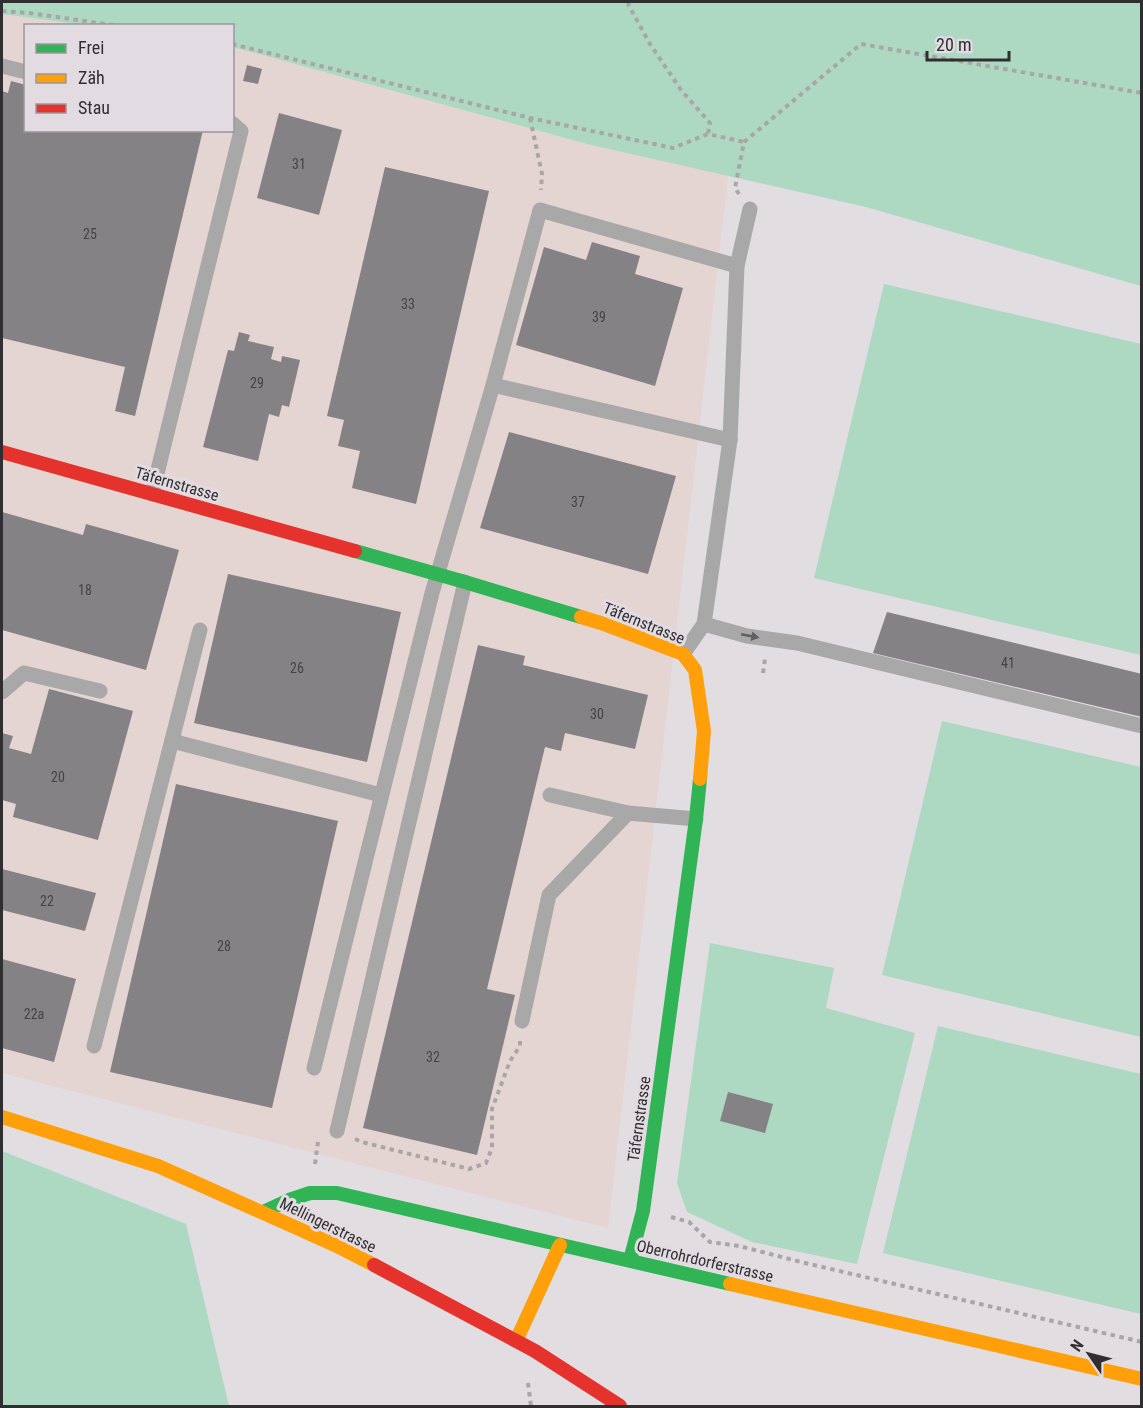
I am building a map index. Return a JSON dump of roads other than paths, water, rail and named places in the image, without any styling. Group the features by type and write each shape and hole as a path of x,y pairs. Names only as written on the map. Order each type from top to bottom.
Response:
{"main road":[{"name":"Täfernstrasse","path":"2,452 465,582 601,623 683,654 695,670 704,731 696,819 643,1211 630,1260"},
{"name":"Mellingerstrasse","path":"2,1117 158,1166 335,1245 535,1351 620,1407"},
{"name":"Oberrohrdorferstrasse","path":"263,1212 310,1193 337,1193 1142,1380"},
{"path":"516,1341 560,1245"}],"lane":[{"path":"2,66 24,72"},
{"path":"152,494 241,131 234,125"},
{"path":"683,654 704,624 730,440 737,266 750,209"},
{"path":"314,1068 437,574 493,385 540,210 737,266"},
{"path":"493,385 730,440"},
{"path":"337,1131 465,582"},
{"path":"704,624 747,636 797,643 1142,726"},
{"path":"94,1046 200,630"},
{"path":"2,692 24,673 100,691"},
{"path":"172,741 381,795"},
{"path":"550,795 628,813 696,819"},
{"path":"522,1021 549,895 628,813"}]}
